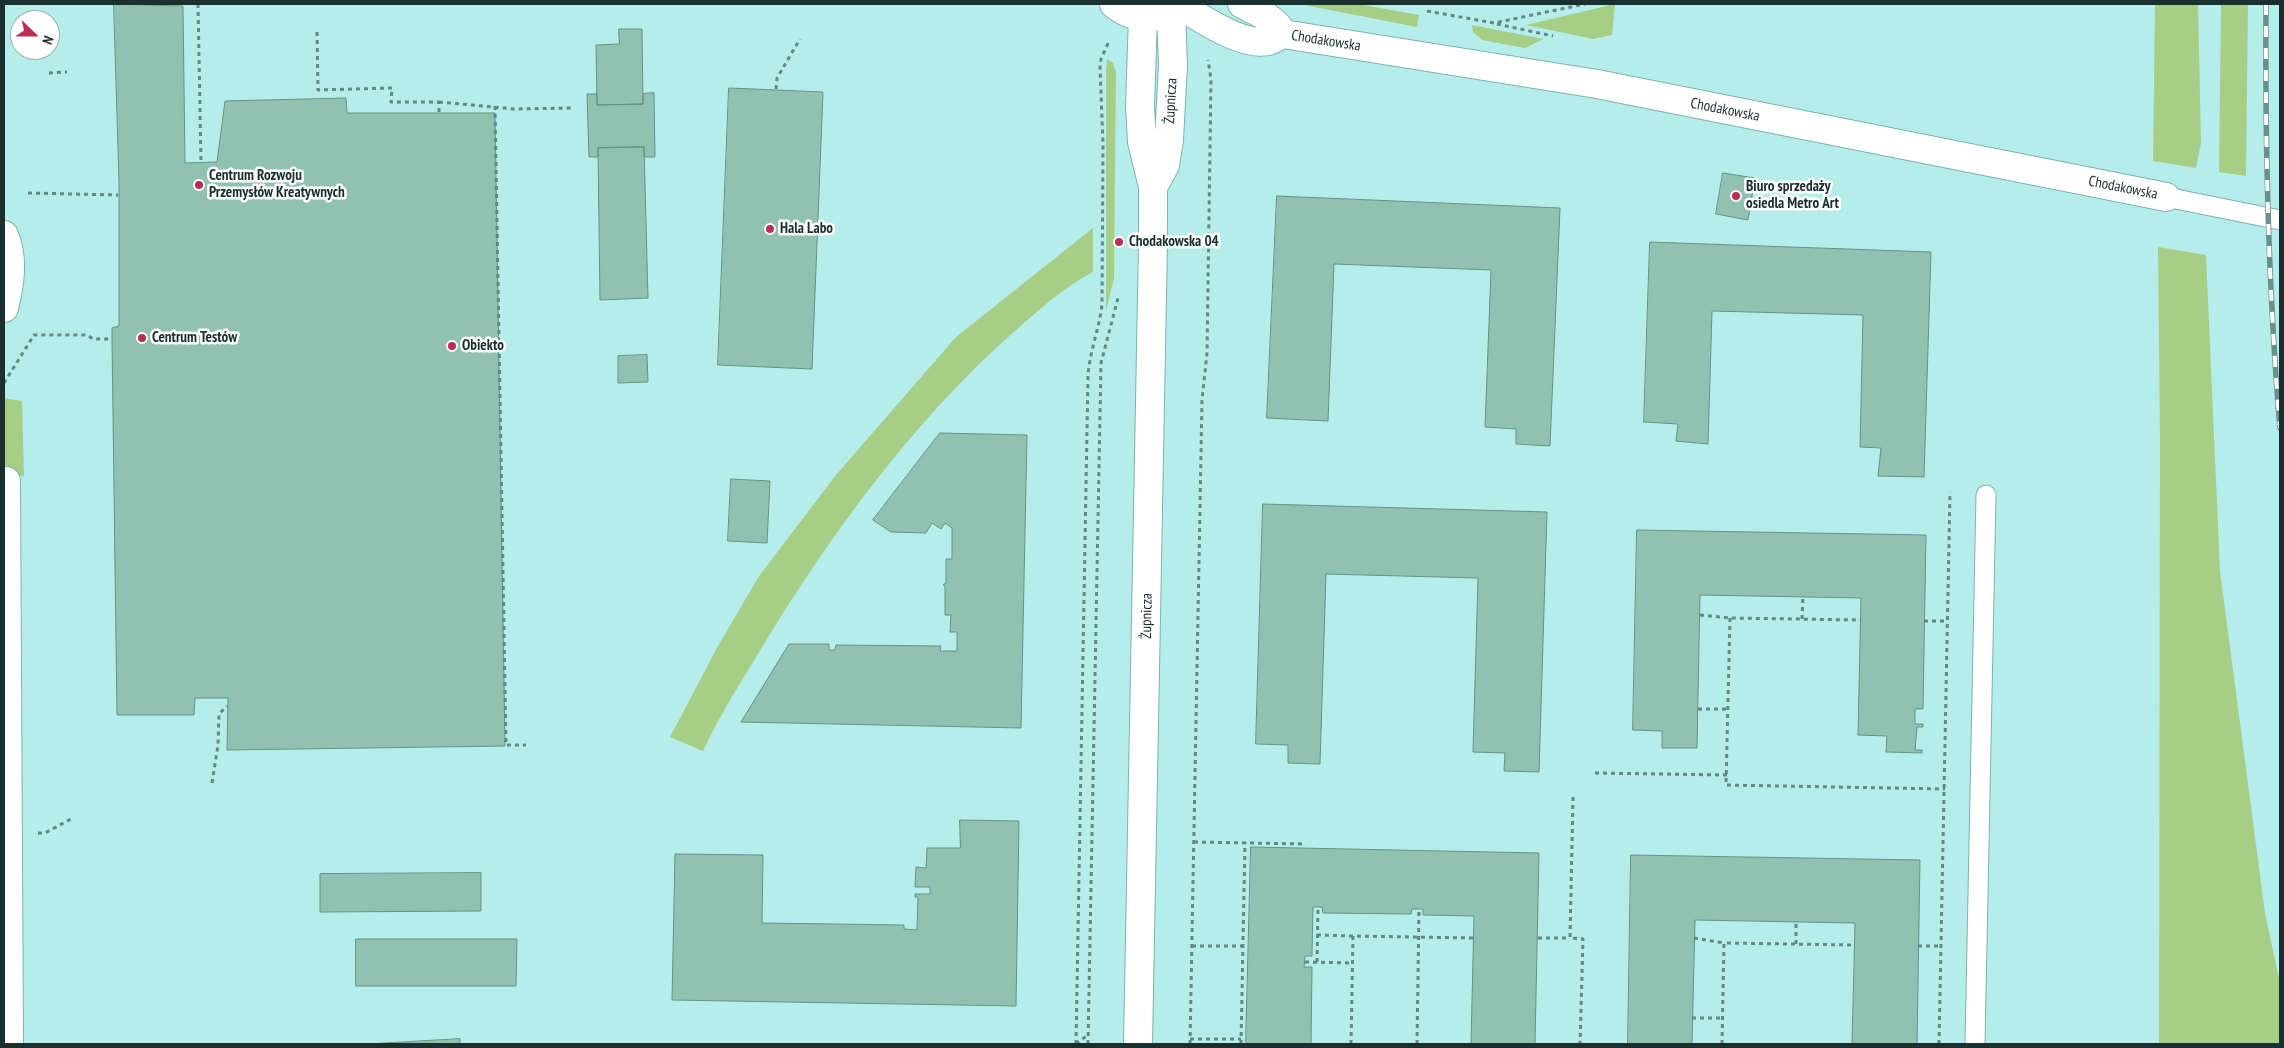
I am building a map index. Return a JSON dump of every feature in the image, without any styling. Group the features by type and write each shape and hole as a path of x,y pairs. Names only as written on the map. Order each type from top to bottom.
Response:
{"street":[{"name":"Chodakowska","path":"1242,4 1270,19 1279,26 1282,34"},
{"name":"Chodakowska","path":"1177,7 1231,34 1253,41 1268,41 1282,34 1597,84 2166,196"},
{"path":"1126,10 1158,16 1177,7"},
{"name":"Żupnicza","path":"1153,187 1165,165 1170,140 1177,7"},
{"name":"Żupnicza","path":"1126,10 1140,106 1142,142 1153,187 1138,1044"},
{"path":"4,235 8,245 10,281 4,308"},
{"path":"6,481 9,1044"}],"lane":[{"path":"2166,196 2280,220"},
{"path":"1975,1044 1986,495"}],"path":[{"path":"198,4 201,162"},
{"path":"1494,23 1585,4"},
{"path":"1076,1044 1088,375 1090,349 1102,305 1103,144 1100,68 1101,59 1126,10"},
{"path":"1427,11 1553,36"},
{"path":"317,32 318,90 392,88 391,102 439,102 514,109 573,108"},
{"path":"776,90 777,78 800,39"},
{"path":"1190,1044 1202,400 1207,353 1211,79 1208,60"},
{"path":"49,73 67,72"},
{"path":"439,102 439,113"},
{"path":"495,106 506,745 526,745"},
{"path":"28,193 118,195"},
{"path":"1088,1044 1101,363 1119,296"},
{"path":"4,383 34,335 87,335 93,339 112,339"},
{"path":"1939,1044 1950,492"},
{"path":"1802,619 1803,597"},
{"path":"1700,615 1730,618 1860,620"},
{"path":"1730,618 1726,785 1945,788"},
{"path":"1924,621 1948,621"},
{"path":"212,783 218,745 219,714 228,706"},
{"path":"1698,709 1728,709"},
{"path":"1595,772 1727,775"},
{"path":"1570,938 1573,796"},
{"path":"45,832 70,819"},
{"path":"1194,842 1306,844"},
{"path":"1241,1044 1245,842"},
{"path":"1317,962 1318,907"},
{"path":"1417,1044 1419,909"},
{"path":"1796,922 1796,944"},
{"path":"1318,935 1473,938"},
{"path":"1351,1044 1353,936"},
{"path":"1538,938 1583,939 1580,1044"},
{"path":"1694,938 1724,943 1854,945"},
{"path":"1722,1044 1724,943"},
{"path":"1192,946 1242,946"},
{"path":"1918,946 1940,946"},
{"path":"1305,962 1352,963"},
{"path":"1692,1018 1723,1018"},
{"path":"1076,1044 1088,1034"},
{"path":"1190,1039 1241,1039"}],"green space":[{"path":"1299,4 1358,4 1419,15 1417,27"},
{"path":"1615,4 1612,35 1593,39 1526,25"},
{"path":"2155,4 2198,4 2201,143 2196,168 2153,161"},
{"path":"2221,4 2248,4 2246,176 2219,172"},
{"path":"1472,25 1544,39 1525,48 1482,40 1473,32"},
{"path":"1107,59 1113,63 1116,72 1114,278 1106,311 1106,71"},
{"path":"1093,228 1093,272 1052,299 1015,331 944,400 911,437 850,515 793,597 734,694 703,751 670,737 718,646 759,576 836,475 956,337"},
{"path":"2158,247 2206,255 2220,571 2265,913 2280,983 2280,1044 2159,1044 2160,437"},
{"path":"4,398 22,401 24,476 4,476"}],"building":[{"path":"114,4 183,6 185,163 217,162 225,101 346,98 347,113 495,113 505,746 227,750 228,698 195,698 194,715 117,715 112,328 119,326 119,183"},
{"path":"619,29 642,29 643,104 597,105 596,45 619,44"},
{"name":"Hala Labo","path":"729,88 823,92 812,369 718,365"},
{"path":"654,93 655,157 644,157 644,147 598,148 598,157 589,157 587,94 597,94 597,105 643,104 643,94"},
{"path":"644,147 648,298 600,300 598,148"},
{"name":"Biuro sprzedaży osiedla Metro Art","path":"1723,173 1755,178 1748,220 1716,214"},
{"path":"1277,196 1560,208 1550,446 1516,444 1516,429 1485,427 1491,270 1334,264 1328,421 1267,418"},
{"path":"1650,242 1931,252 1924,477 1878,476 1881,448 1860,447 1863,315 1712,311 1708,444 1676,441 1678,424 1644,422"},
{"path":"647,355 648,382 618,383 618,356"},
{"path":"940,433 1027,435 1021,728 741,722 789,644 829,644 829,650 835,650 836,645 941,646 940,651 957,651 957,632 950,632 951,615 945,615 945,586 943,585 946,583 946,559 952,559 952,528 945,523 941,529 932,523 926,533 891,532 873,520"},
{"path":"731,479 770,481 767,543 728,541"},
{"path":"1263,504 1547,512 1539,772 1504,771 1505,753 1473,752 1478,578 1326,574 1320,764 1288,763 1288,745 1256,744"},
{"path":"1637,530 1926,535 1923,709 1915,709 1915,724 1923,724 1923,727 1917,727 1915,750 1922,750 1922,753 1886,752 1887,736 1858,735 1861,598 1700,595 1697,748 1662,748 1662,731 1633,730"},
{"path":"960,820 1019,821 1016,1006 672,1000 675,854 763,855 762,923 904,925 904,929 917,930 918,897 915,897 915,894 930,894 930,887 915,887 916,867 926,868 927,848 960,848"},
{"path":"1251,847 1539,853 1535,1044 1471,1044 1474,916 1423,915 1423,909 1412,909 1411,914 1323,913 1322,907 1313,907 1312,956 1305,956 1304,967 1312,967 1311,1044 1246,1044"},
{"path":"1631,855 1920,860 1917,1044 1852,1044 1855,923 1695,920 1692,1044 1628,1044"},
{"path":"481,873 481,911 320,912 320,874"},
{"path":"356,939 517,939 516,986 356,986"},
{"path":"460,1039 460,1044 368,1044"}],"railway":[{"path":"2266,4 2268,216 2280,428"}],"place":[{"name":"Centrum Rozwoju Przemysłów Kreatywnych","path":"199,185"},
{"name":"Biuro sprzedaży osiedla Metro Art","path":"1736,196"},
{"name":"Hala Labo","path":"770,229"},
{"name":"Chodakowska 04","path":"1119,242"},
{"name":"Centrum Testów","path":"142,338"},
{"name":"Obiekto","path":"452,346"}]}
